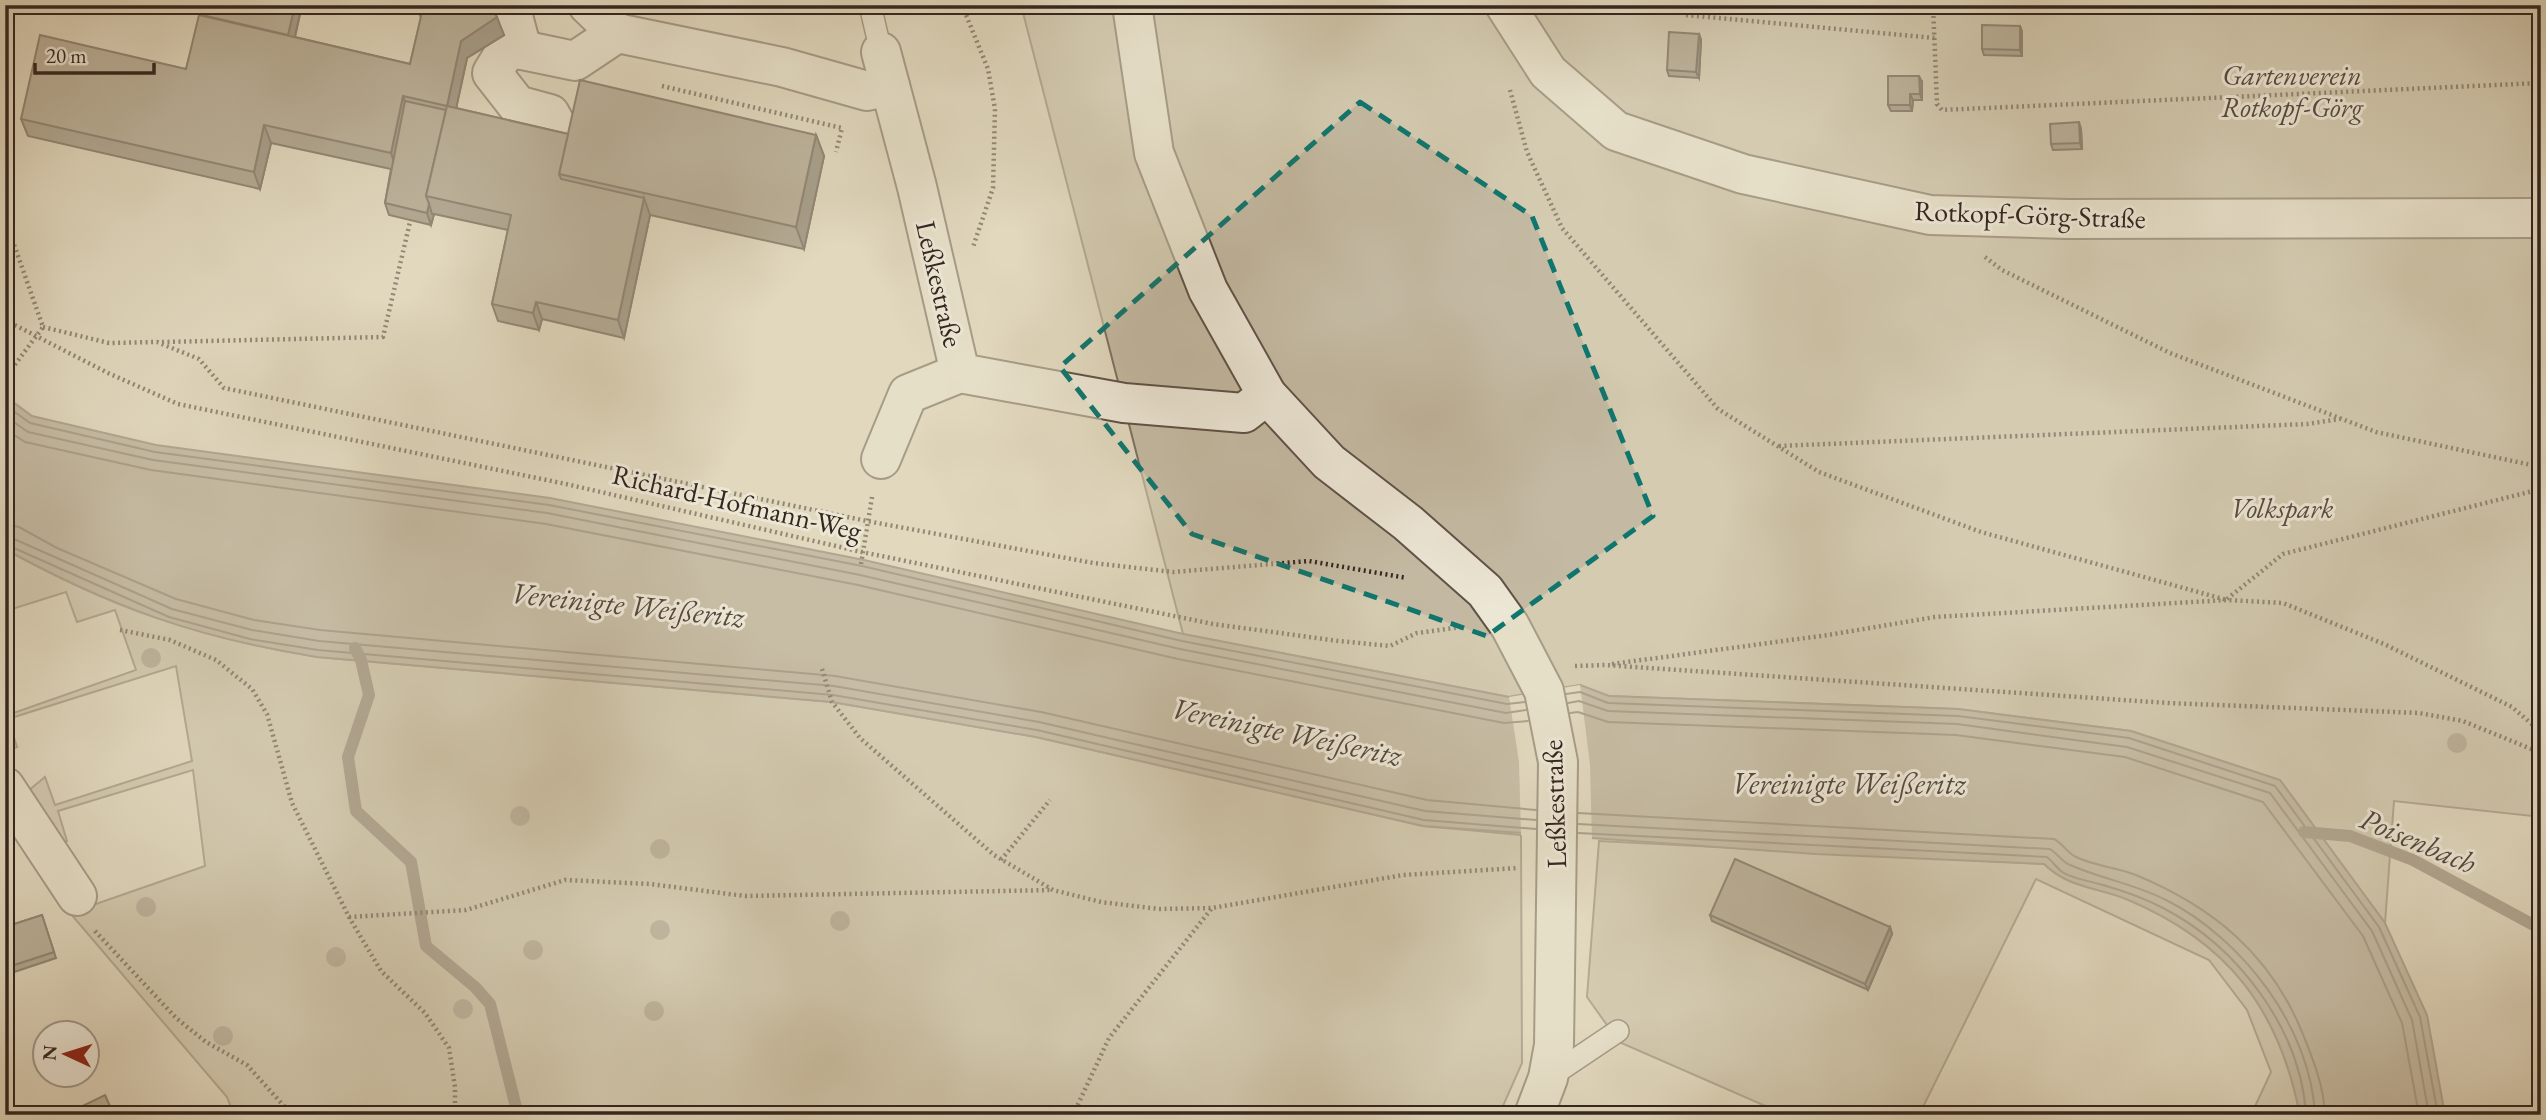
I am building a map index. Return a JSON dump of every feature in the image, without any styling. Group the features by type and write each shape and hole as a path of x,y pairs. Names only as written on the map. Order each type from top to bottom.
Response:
{"street":[{"path":"510,5 522,50"},
{"path":"588,5 617,33 782,67 867,91 885,69"},
{"name":"Leßkestraße","path":"1132,5 1154,153 1208,290 1267,395 1329,462 1408,523 1485,591 1510,626 1554,678 1558,853 1553,1045 1548,1079 1534,1115"},
{"name":"Rotkopf-Görg-Straße","path":"1505,5 1548,72 1616,131 1743,174 1930,215 2067,219 2541,218"},
{"path":"563,138 550,114 517,105 492,73 508,47 575,61 617,33"},
{"name":"Leßkestraße","path":"885,69 960,373 1124,403 1244,413 1267,395"},
{"path":"881,459 908,394 960,373"},
{"path":"5,787 77,896"}],"lane":[{"path":"870,5 885,69"},
{"path":"1548,1079 1618,1031"}],"path":[{"path":"939,282 969,261 993,188 995,109 988,69 961,5"},
{"path":"1933,5 1937,104 1942,110 2541,83"},
{"path":"1686,15 1935,38"},
{"path":"652,84 842,128 836,152"},
{"path":"1510,88 1527,152 1562,228 1718,409 1819,472 1981,532 2227,600"},
{"path":"5,219 43,327"},
{"path":"43,327 109,343 383,337 410,222"},
{"path":"1982,255 2003,270 2170,353 2341,419 2376,432 2541,467"},
{"name":"Richard-Hofmann-Weg","path":"5,320 178,404 566,484 862,552 1213,624 1339,641 1390,646 1417,632 1475,626"},
{"path":"5,379 43,327"},
{"path":"158,342 199,359 224,388 867,521 1093,563 1173,572 1309,561 1415,579"},
{"path":"1778,446 2307,424 2341,419"},
{"path":"861,564 867,521 881,459"},
{"path":"2227,600 2283,554 2541,489"},
{"path":"1554,678 1605,665 1704,649 1828,635 1935,617 2227,600 2283,603 2384,644 2512,707 2541,732"},
{"path":"120,630 170,640 216,660 252,689 267,713 292,803 349,917 381,971 425,1013 449,1048 455,1087 455,1115"},
{"path":"1605,665 2168,703 2419,713 2463,721 2541,753"},
{"path":"822,668 832,702 860,738 1001,860 1053,890"},
{"path":"1001,860 1050,800"},
{"path":"349,917 466,910 565,880 650,884 745,896 1053,890 1101,902 1159,909 1212,908 1403,875 1558,853"},
{"path":"77,896 97,935 176,1018 206,1042 247,1065 292,1115"},
{"path":"1073,1115 1109,1038 1212,908"}],"highlighted area":[{"path":"1360,102 1532,216 1653,516 1487,636 1192,534 1060,367"}],"green space":[{"path":"1021,5 2541,5 2541,817 2394,801 2385,923 2280,780 2131,731 1958,709 1608,696 1580,685 1509,697 1183,634"},
{"path":"5,549 118,604 194,630 274,649 317,657 832,702 1036,737 1423,826 1521,835 1522,1063 1499,1115 234,1115 227,1097 70,913 205,866 193,770 58,811 67,841 60,843 28,791 45,777 55,805 192,761 176,666 8,719 17,747 5,751 5,716 136,670 115,610 77,622 66,592 6,611"},
{"path":"1599,841 2044,864 2063,878 2127,899 2162,916 2193,935 2220,958 2243,983 2278,1042 2291,1077 2300,1115 2251,1115 2271,1072 2247,1010 2209,960 2036,879 1919,1115 1786,1115 1619,1042 1587,997"}],"water":[{"name":"Vereinigte Weißeritz","path":"5,396 32,416 156,445 550,498 864,560 1183,634 1509,697 1580,685 1609,696 1958,709 2131,731 2280,780 2385,923 2427,1015 2445,1115 2300,1115 2291,1077 2278,1042 2243,983 2220,958 2193,935 2162,916 2126,899 2063,878 2044,864 1815,854 1423,826 1036,737 832,702 317,657 194,630 118,604 5,549"}],"pier":[{"path":"1580,685 1590,765 1592,841 1521,835 1519,762 1509,697"}],"building":[{"path":"204,5 295,5 288,35 202,15"},
{"path":"418,5 490,5 497,17 461,41 447,106 403,96 391,153 264,125 254,172 21,119 40,35 186,69 199,15 410,64 422,12"},
{"path":"1982,25 2020,26 2020,50 1982,49"},
{"path":"1669,32 1699,34 1696,72 1667,70"},
{"path":"1888,76 1919,76 1920,94 1910,94 1910,105 1888,105"},
{"path":"580,80 816,135 796,227 559,174"},
{"path":"405,101 446,110 426,196 429,204 427,213 385,203"},
{"path":"447,106 568,134 559,174 561,179 644,198 618,320 536,302 533,313 492,304 511,215 426,196"},
{"path":"2079,122 2080,143 2051,144 2050,124"},
{"path":"1735,859 1890,927 1865,984 1710,915"},
{"path":"42,915 54,952 5,968 5,927"},
{"path":"105,1095 114,1115 64,1115"},
{"path":"2464,1106 2517,1115 2462,1115"}],"waterway":[{"path":"355,648 361,660 369,695 348,757 356,811 411,862 426,946 475,987 490,1004 518,1115"},
{"name":"Poisenbach","path":"2304,832 2350,836 2413,860 2541,929"}],"park label":[{"name":"Gartenverein Rotkopf-Görg","path":"2292,91"},
{"name":"Volkspark","path":"2282,508"}]}
